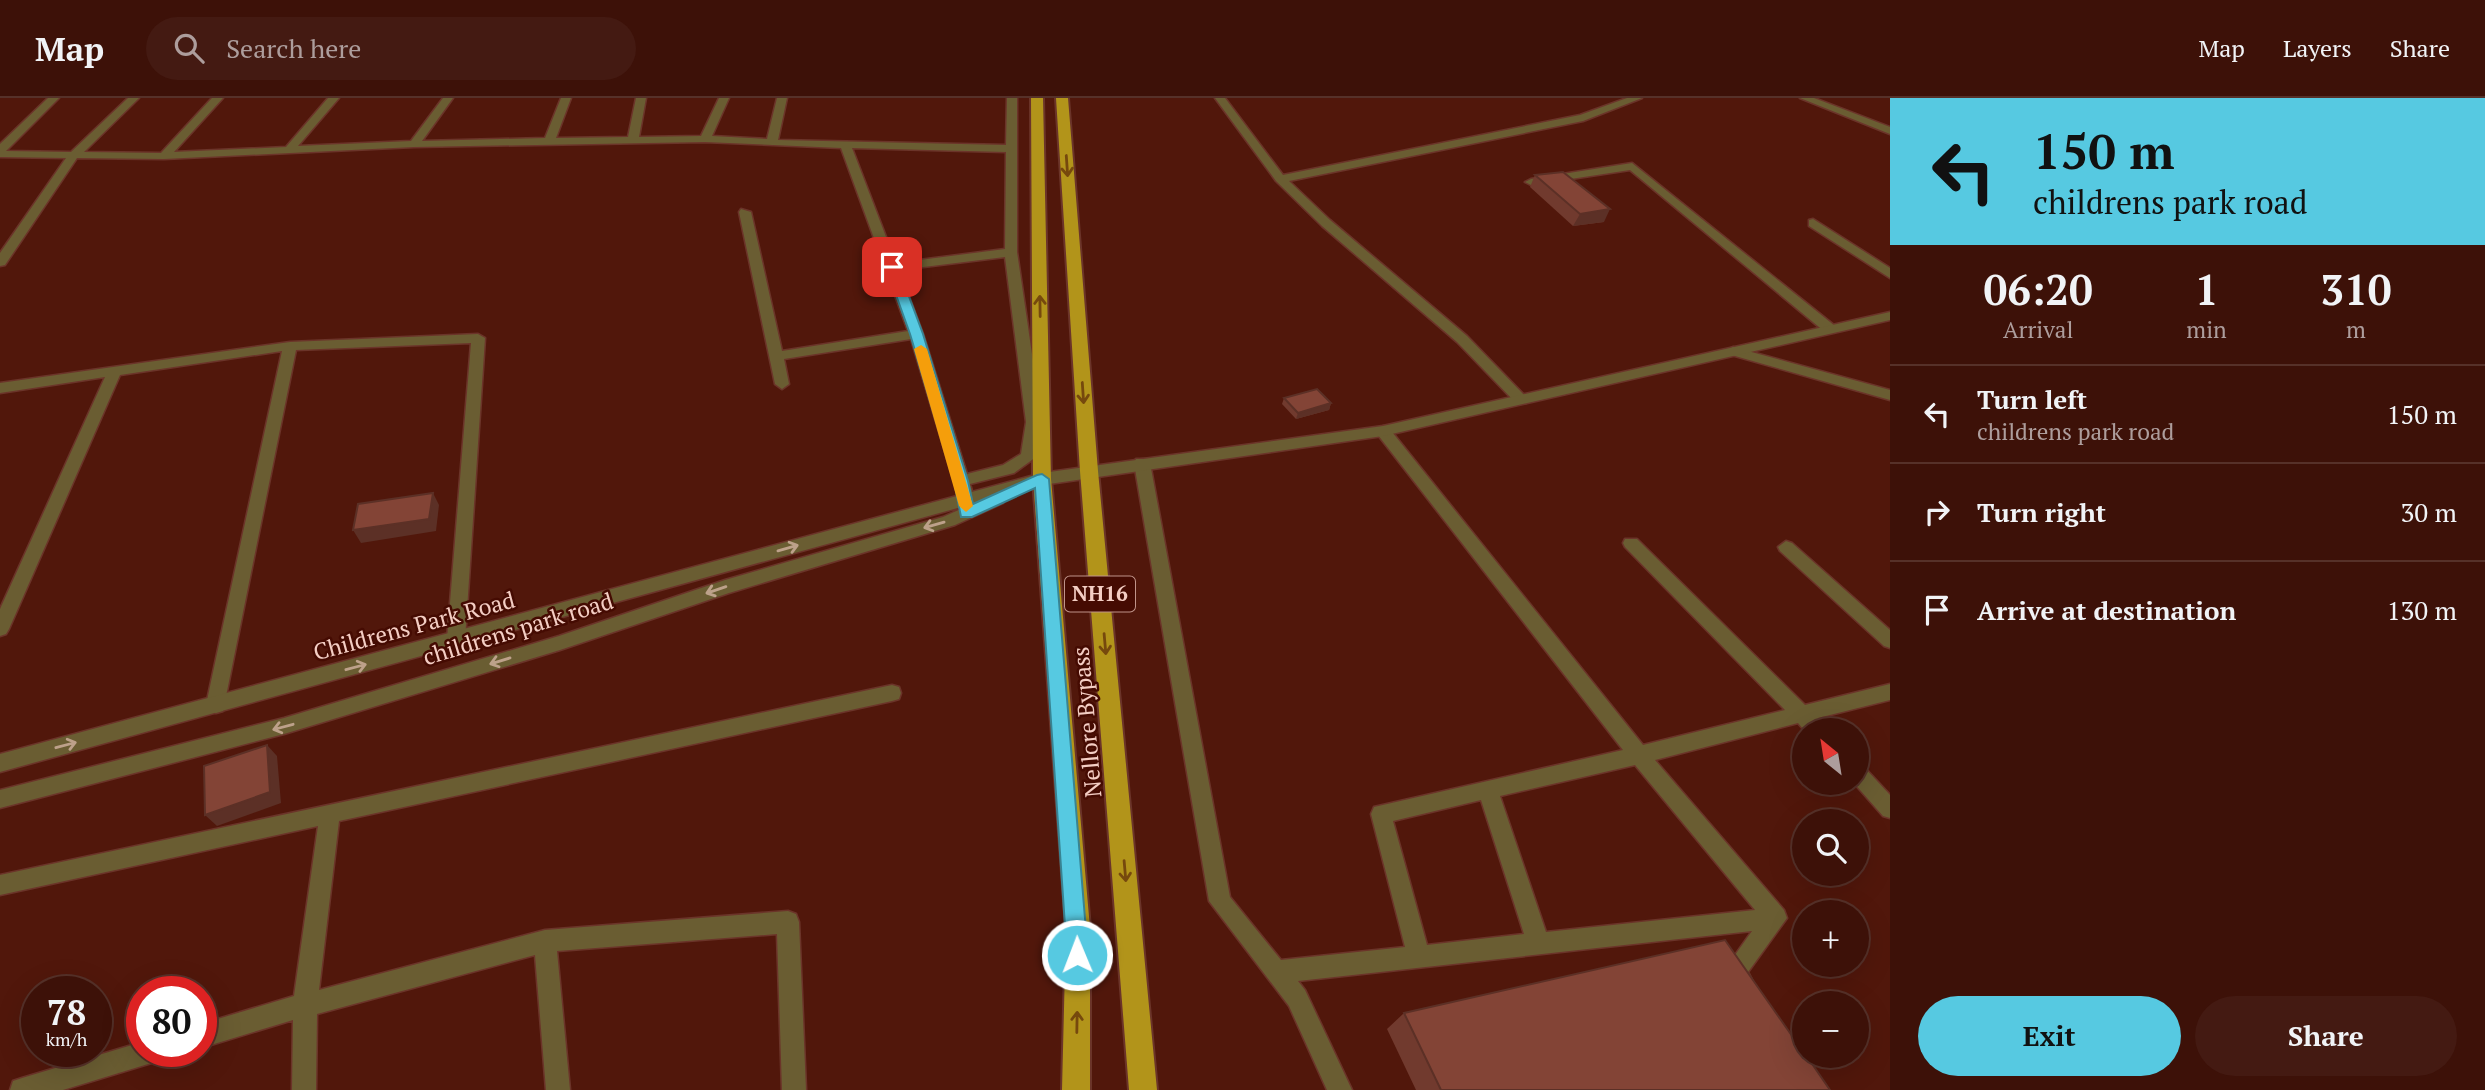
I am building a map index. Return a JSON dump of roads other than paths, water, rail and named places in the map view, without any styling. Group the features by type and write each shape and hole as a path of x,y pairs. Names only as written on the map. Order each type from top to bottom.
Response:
{"highway":[{"name":"Nellore Bypass","path":"1037,98 1042,479 1078,928 1076,1090"},
{"name":"Nellore Bypass","path":"1062,98 1089,471 1143,1090"}],"street":[{"path":"0,152 54,98"},
{"path":"0,262 73,156 134,98"},
{"path":"164,156 218,98"},
{"path":"291,148 334,98"},
{"path":"414,144 448,98"},
{"path":"549,141 566,98"},
{"path":"633,140 641,98"},
{"path":"705,139 724,98"},
{"path":"772,144 782,98"},
{"path":"845,144 916,334 964,498 1028,457 1034,422 1011,252 1012,98"},
{"path":"1220,98 1280,179 1326,223 1462,339 1521,400"},
{"path":"1280,179 1583,118 1637,98"},
{"path":"1805,98 1890,131"},
{"path":"0,152 73,156 164,156 414,144 705,139 772,144 1013,149"},
{"path":"1531,182 1632,166 1830,329"},
{"path":"746,212 782,384"},
{"path":"1813,223 1890,274"},
{"path":"892,267 1011,252"},
{"name":"childrens park road","path":"0,799 284,726 560,643 725,587 964,498 1042,479 1089,471 1383,431 1890,316"},
{"path":"776,356 916,334"},
{"path":"0,388 290,346 478,338 456,640"},
{"path":"216,705 290,346"},
{"path":"1733,351 1890,395"},
{"path":"0,629 116,370"},
{"path":"1383,431 1639,755 1776,918"},
{"path":"1142,463 1220,901 1297,998 1340,1090"},
{"name":"Childrens Park Road","path":"0,763 456,640 964,498"},
{"path":"1631,542 1806,718"},
{"path":"1786,547 1890,641"},
{"path":"1419,957 1381,814 1639,755 1890,692"},
{"path":"0,885 892,693"},
{"path":"1869,786 1890,809"},
{"path":"1488,789 1538,943"},
{"path":"304,1090 305,1004 330,814"},
{"path":"1277,972 1776,918"},
{"path":"1756,1004 1734,972 1776,918"},
{"path":"217,1031 305,1004 545,941 788,922 794,1090"},
{"path":"545,941 558,1090"},
{"path":"23,1090 66,1083 126,1061"}]}
